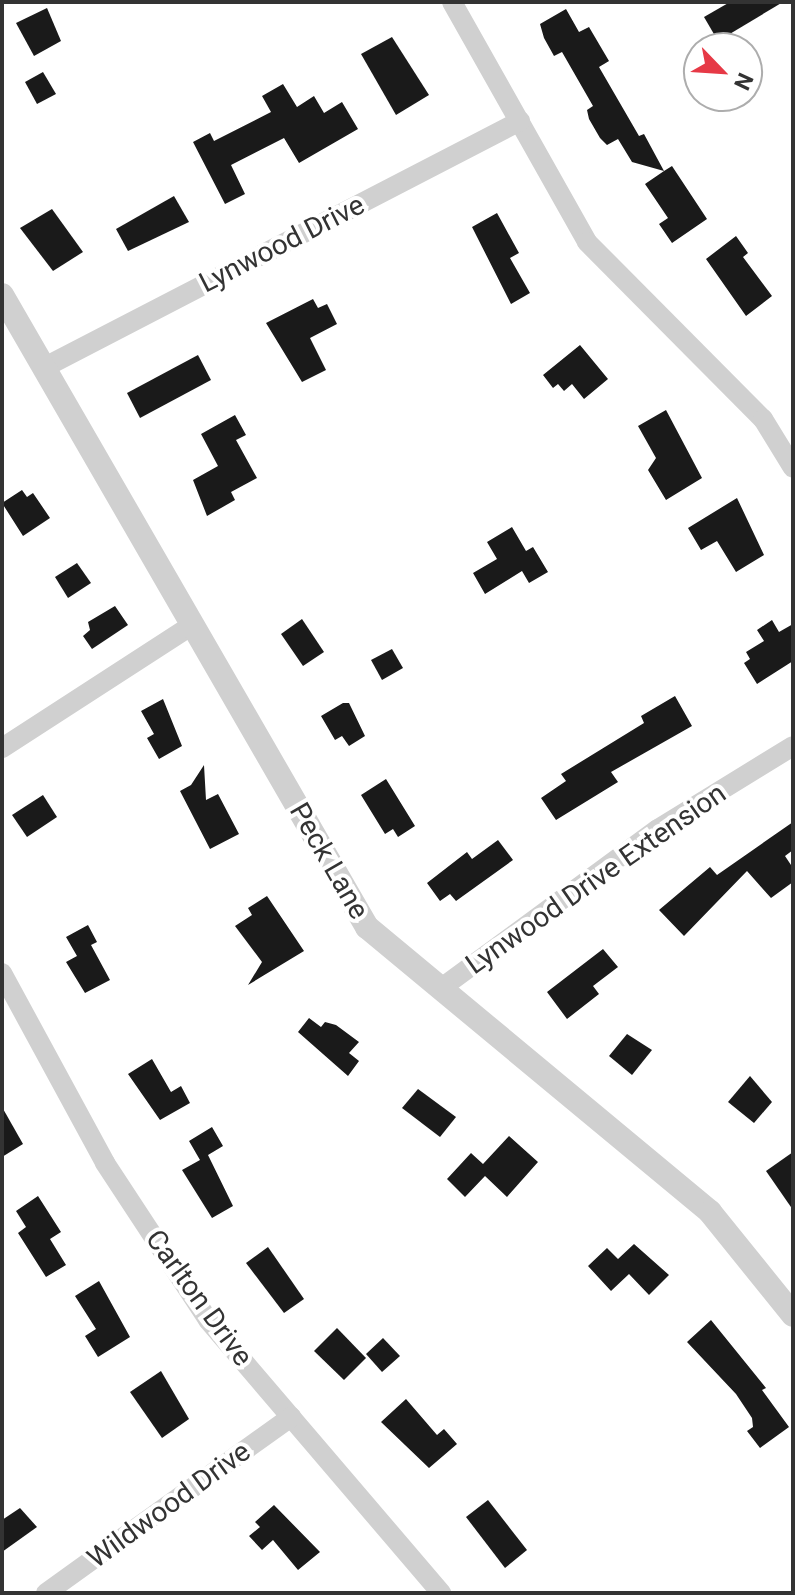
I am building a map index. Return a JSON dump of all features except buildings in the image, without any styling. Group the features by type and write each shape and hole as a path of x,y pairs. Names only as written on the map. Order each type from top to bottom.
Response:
{"street":[{"path":"452,2 587,242 763,419 793,468"},
{"name":"Lynwood Drive","path":"45,367 520,121"},
{"name":"Peck Lane","path":"2,295 367,927 710,1212 793,1315"},
{"path":"2,748 192,625"},
{"name":"Lynwood Drive Extension","path":"440,989 658,829 793,746"},
{"name":"Carlton Drive","path":"2,973 105,1163 208,1320 441,1593"},
{"name":"Wildwood Drive","path":"46,1593 291,1417"}]}
